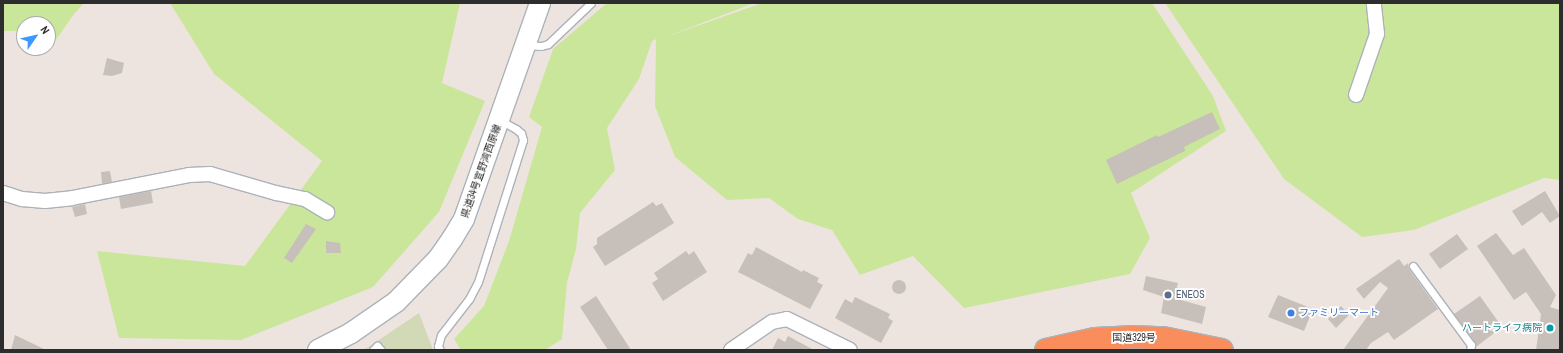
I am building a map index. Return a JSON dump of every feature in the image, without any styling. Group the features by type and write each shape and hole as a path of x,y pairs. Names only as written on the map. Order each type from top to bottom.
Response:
{"highway":[{"name":"国道329号","path":"1046,350 1095,339 1130,337 1163,338 1222,350"}],"main road":[{"name":"県道34号宜野湾西原線","path":"318,350 351,333 378,316 409,289 438,259 464,219 540,3"}],"street":[{"path":"1356,95 1377,34 1374,3"},
{"path":"3,193 22,199 45,201 72,198 189,175 210,174 276,193 305,199 327,212"},
{"path":"731,350 772,322 787,320 850,350"}],"lane":[{"path":"525,45 541,46 548,44 591,3"},
{"path":"440,350 438,346 441,335 469,299 478,282 523,140 521,133 499,120"},
{"path":"1414,266 1471,345 1470,350"},
{"path":"374,350 377,346 381,350"}],"green space":[{"path":"3,3 84,3 74,14 56,40 56,16 16,16 16,31 3,31"},
{"path":"170,3 460,3 442,83 485,101 439,212 373,287 241,340 119,338 97,251 245,266 322,161 214,74"},
{"path":"607,3 754,3 663,38 762,3 1152,3 1213,96 1226,131 1131,193 1150,238 1130,274 964,308 913,256 860,275 832,230 798,219 769,198 727,200 675,157 655,106 656,39 652,41 639,79 607,128 615,170 580,213 576,249 567,283 562,339 545,350 461,350 454,339 484,306 509,241 542,127 529,117 553,49"},
{"path":"1165,3 1560,3 1560,180 1544,178 1414,230 1362,237 1284,179"},
{"path":"419,313 433,350 361,350 367,348"}],"building":[{"path":"107,58 124,63 122,73 112,76 103,75"},
{"path":"1212,112 1220,129 1184,147 1185,151 1117,184 1106,160 1157,135 1158,137"},
{"path":"110,171 112,182 102,184 101,172"},
{"path":"151,191 153,203 121,209 119,197"},
{"path":"1545,191 1560,216 1550,223 1542,212 1522,226 1512,211"},
{"path":"653,202 656,206 662,203 674,223 605,266 593,247 597,244 597,238"},
{"path":"85,204 87,214 75,217 72,207"},
{"path":"306,224 316,229 292,263 284,258"},
{"path":"1496,233 1513,255 1524,248 1556,295 1550,307 1560,310 1560,350 1536,350 1541,314 1526,292 1514,300 1477,246"},
{"path":"1457,234 1468,249 1440,269 1429,254"},
{"path":"326,241 340,243 341,253 326,253"},
{"path":"756,247 802,272 803,270 819,278 817,282 823,285 810,309 738,272 748,253 752,255"},
{"path":"686,251 689,255 694,251 707,272 663,301 652,283 658,279 654,273"},
{"path":"1399,259 1404,266 1408,263 1409,269 1438,309 1394,340 1388,332 1371,343 1366,350 1343,350 1388,288 1380,282 1364,299 1356,289"},
{"path":"1146,276 1178,283 1174,298 1206,307 1202,324 1161,313 1164,297 1143,290"},
{"path":"896,280 902,280 906,284 906,290 902,294 896,294 892,290 892,284"},
{"name":"ファミリーマート","path":"1278,295 1313,309 1304,331 1268,317"},
{"path":"596,296 631,350 608,350 580,307"},
{"path":"1480,296 1502,327 1476,347 1475,342 1454,314"},
{"path":"855,297 890,314 888,318 893,321 881,343 835,318 845,299 852,303"},
{"path":"1341,306 1349,315 1336,328 1328,319"},
{"path":"15,335 46,350 11,350"},
{"path":"788,336 814,350 772,350 778,338 785,342"}],"place":[{"name":"ENEOS","path":"1168,295"},
{"name":"ファミリーマート","path":"1291,313"},
{"name":"ハートライフ病院","path":"1550,328"}]}
